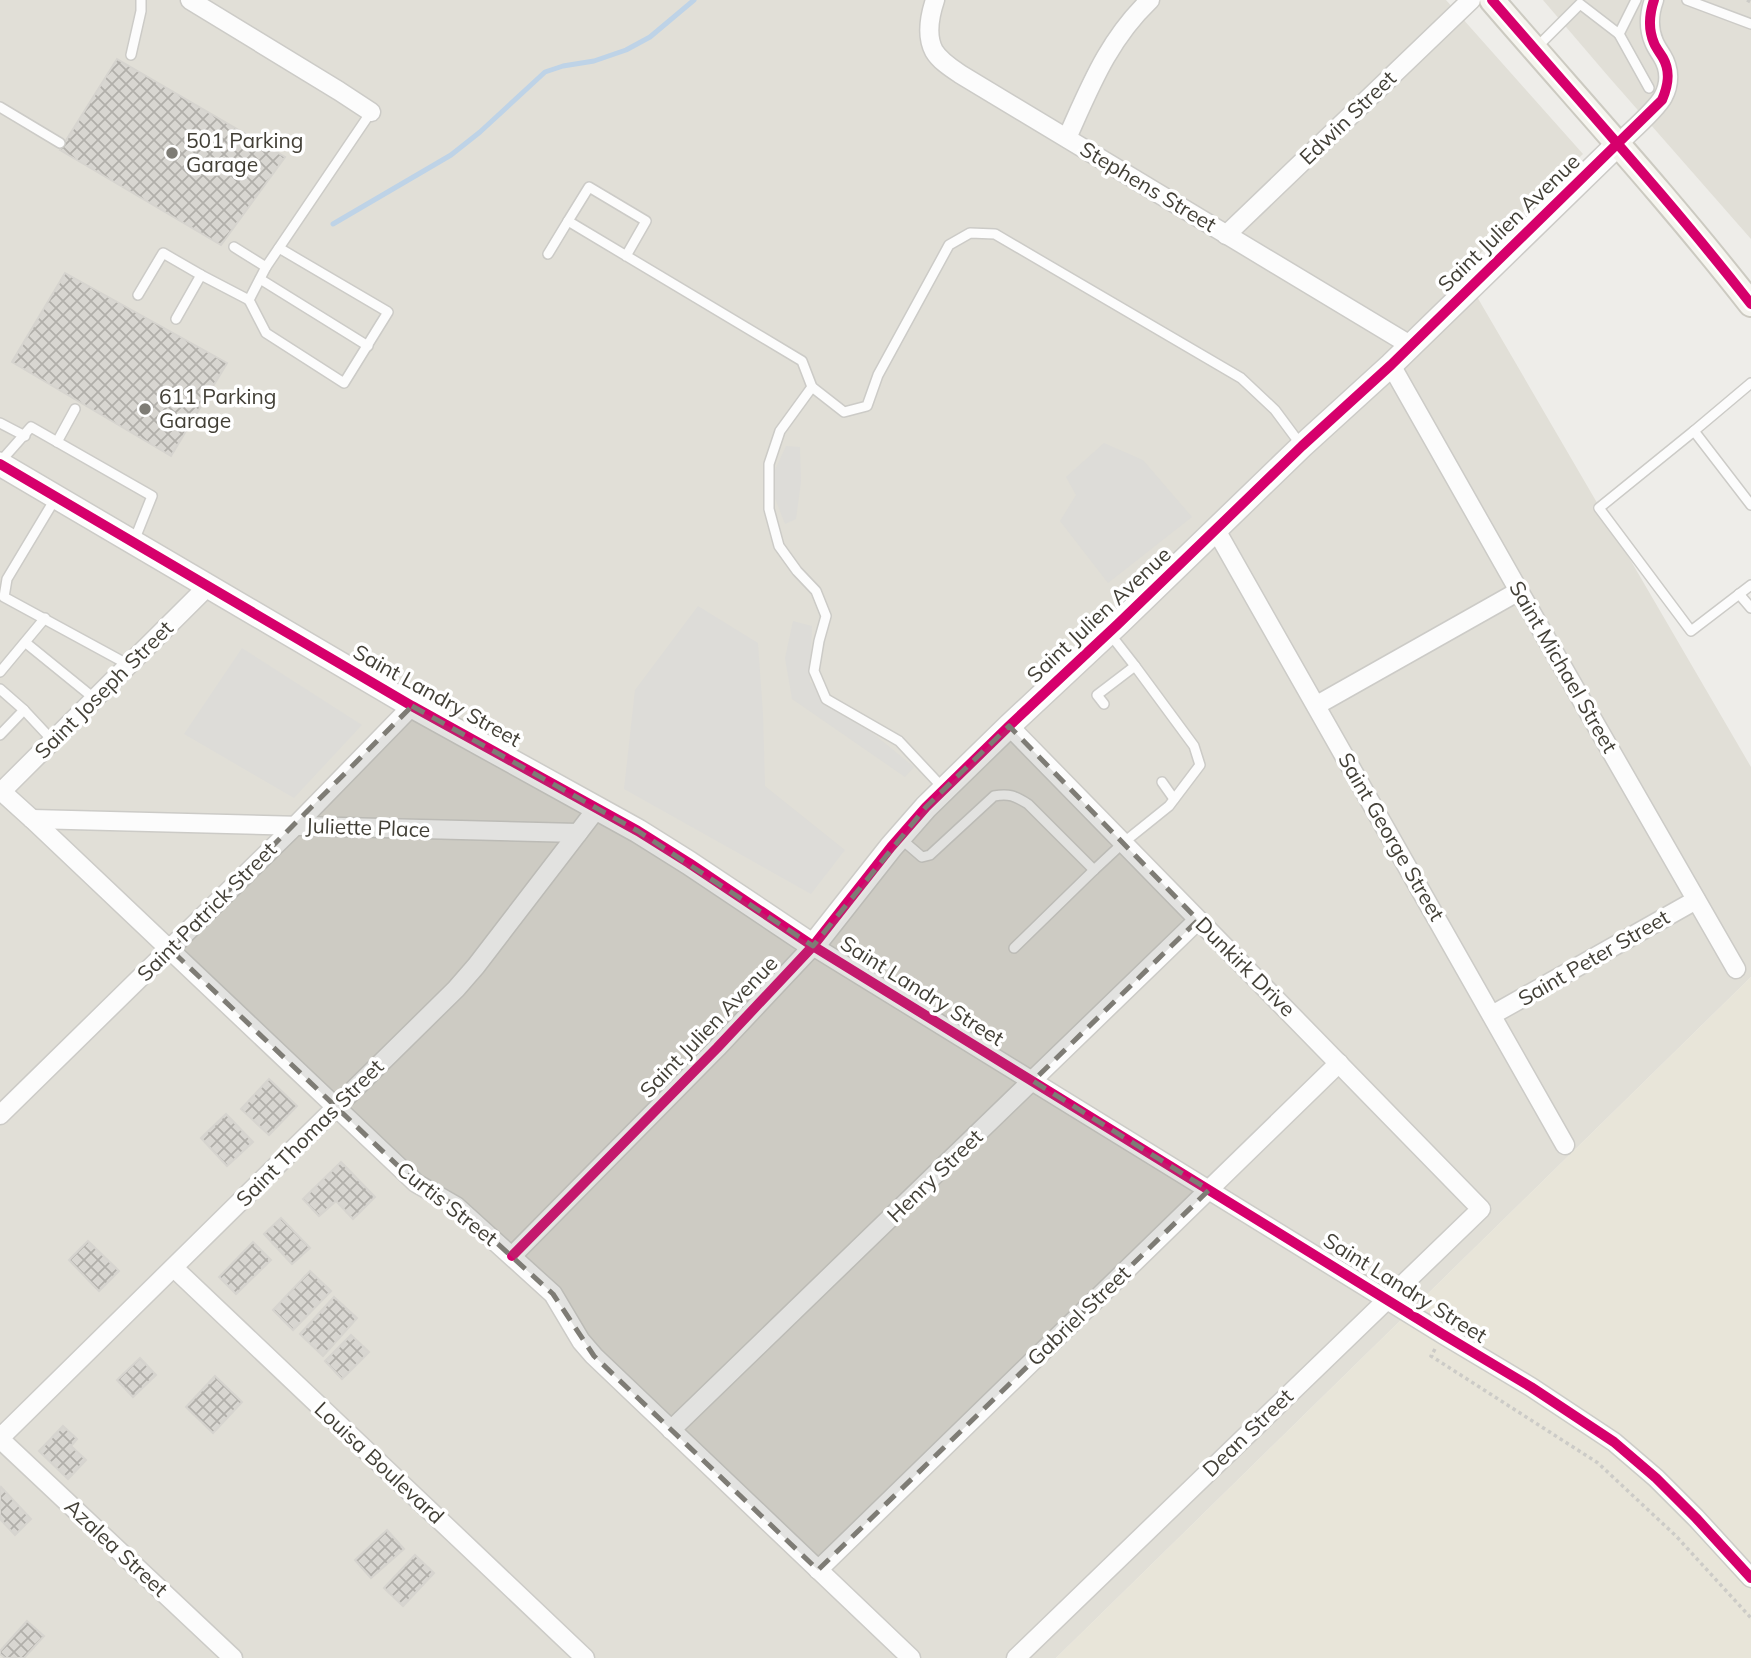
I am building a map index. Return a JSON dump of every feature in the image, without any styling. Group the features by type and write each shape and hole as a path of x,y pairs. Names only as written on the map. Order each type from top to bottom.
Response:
{"main road":[{"path":"1500,5 1751,304"}],"street":[{"path":"190,0 371,112"},
{"name":"Stephens Street","path":"936,0 931,16 931,41 942,60 960,75 1410,345"},
{"path":"1067,138 1110,49 1121,31 1150,0"},
{"name":"Edwin Street","path":"1226,235 1471,0"},
{"name":"Saint Julien Avenue","path":"512,1256 717,1048 813,946 926,807 1302,446 1391,365 1662,100 1668,77 1667,65 1654,44 1650,29 1650,13 1654,0"},
{"name":"Saint Michael Street","path":"1391,365 1736,969"},
{"name":"Saint Landry Street","path":"0,463 412,705 598,807 689,863 813,946 1531,1387 1614,1442 1666,1488 1751,1578"},
{"name":"Saint George Street","path":"1216,530 1565,1145"},
{"name":"Saint Joseph Street","path":"1,791 208,586"},
{"path":"1317,705 1519,591"},
{"name":"Saint Patrick Street","path":"0,1115 295,826 412,705"},
{"name":"Dunkirk Drive","path":"1009,726 1481,1209"},
{"name":"Curtis Street","path":"1,791 416,1183 456,1206 552,1294 581,1341 594,1356 911,1658"},
{"name":"Saint Thomas Street","path":"0,1439 447,998 476,966 598,807"},
{"name":"Juliette Place","path":"32,818 578,833"},
{"name":"Saint Peter Street","path":"1492,1015 1696,900"},
{"name":"Henry Street","path":"671,1430 1198,920"},
{"name":"Gabriel Street","path":"818,1570 1339,1063"},
{"name":"Dean Street","path":"1016,1658 1481,1209"},
{"name":"Louisa Boulevard","path":"174,1268 585,1658"},
{"name":"Azalea Street","path":"0,1439 233,1658"}],"lane":[{"path":"131,55 141,0"},
{"path":"1619,34 1636,0"},
{"path":"1688,0 1751,24"},
{"path":"1535,49 1580,2 1619,34 1649,88"},
{"path":"0,107 60,143"},
{"path":"249,300 266,267 371,112"},
{"path":"548,254 589,187 646,221 626,256"},
{"path":"568,221 802,361 812,387 844,412 867,407 878,375 949,245 970,233 995,234 1241,378 1275,410 1302,446"},
{"path":"234,247 266,267"},
{"path":"138,295 163,253 249,300 266,333 344,383 388,313 279,248"},
{"path":"176,319 201,275"},
{"path":"260,279 368,346"},
{"path":"1751,383 1599,508 1690,631 1751,585"},
{"path":"812,387 779,431 769,464 769,509 779,546 816,591 826,616 814,671 827,699 899,741 944,789"},
{"path":"57,442 75,409"},
{"path":"0,423 25,436"},
{"path":"0,463 31,427 152,496 133,542"},
{"path":"1694,431 1751,505"},
{"path":"56,497 7,579 2,600 45,618 129,665"},
{"path":"1739,594 1751,608"},
{"path":"0,672 45,618"},
{"path":"1014,948 1123,843 1169,806 1200,765 1194,746 1109,633"},
{"path":"26,643 95,699"},
{"path":"1104,704 1097,695 1135,666"},
{"path":"0,689 24,710 52,741"},
{"path":"0,735 24,710"},
{"path":"1162,782 1174,799"},
{"path":"899,838 922,857 930,855 994,796 1004,794 1028,804 1094,870"}],"path":[{"path":"1444,1335 1431,1356 1598,1463 1676,1536 1751,1618"}],"highlighted area":[{"path":"412,706 638,831 813,946 926,807 1009,726 1198,920 1033,1081 1209,1190 818,1570 594,1356 553,1294 456,1206 416,1183 170,949"}],"shaded area":[{"path":"0,0 1446,0 1583,154 1462,271 1751,767 1751,977 1056,1658 0,1658"},
{"path":"1543,0 1751,0 1751,239 1608,76"},
{"path":"1104,443 1143,460 1192,517 1108,583 1060,521 1076,495 1066,477"},
{"path":"786,446 800,447 801,482 796,519 785,524 769,483"},
{"path":"698,606 758,643 765,786 845,850 811,894 624,789 635,690"},
{"path":"793,621 812,626 810,682 914,767 905,777 792,699 785,658"},
{"path":"242,648 362,725 294,798 184,734"},
{"path":"1751,977 1751,1658 1056,1658"}],"building":[{"name":"501 Parking Garage","path":"117,59 285,157 221,245 60,150"},
{"name":"611 Parking Garage","path":"65,273 227,363 171,456 12,362"},
{"path":"269,1079 297,1106 269,1135 241,1109"},
{"path":"226,1114 253,1142 227,1166 201,1138"},
{"path":"341,1162 375,1197 353,1219 336,1201 319,1216 303,1199"},
{"path":"281,1218 310,1248 292,1264 264,1234"},
{"path":"88,1241 119,1271 99,1291 69,1260"},
{"path":"253,1242 271,1260 236,1294 219,1277"},
{"path":"310,1271 331,1291 293,1330 273,1310"},
{"path":"334,1297 357,1318 323,1356 300,1334"},
{"path":"351,1335 369,1352 342,1379 325,1361"},
{"path":"140,1358 156,1375 133,1397 117,1380"},
{"path":"215,1376 242,1402 213,1433 186,1407"},
{"path":"63,1426 77,1439 71,1446 86,1460 68,1479 39,1451"},
{"path":"1,1487 31,1519 15,1535 0,1519"},
{"path":"387,1530 404,1549 371,1578 355,1560"},
{"path":"415,1555 434,1573 403,1606 384,1588"},
{"path":"27,1621 44,1636 24,1658 5,1658 0,1651"}],"waterway":[{"path":"333,224 451,155 545,72 594,61 626,50 650,37 694,0"}],"cycle path":[{"path":"1492,0 1656,188 1751,304"},
{"path":"512,1256 717,1048 813,946 926,807 1302,446 1391,365 1662,100 1668,74 1650,27 1654,0"},
{"path":"0,464 412,706 638,831 813,946 1531,1387 1614,1442 1656,1478 1751,1578"}],"place":[{"name":"501 Parking Garage","path":"172,153"},
{"name":"611 Parking Garage","path":"145,409"}]}
